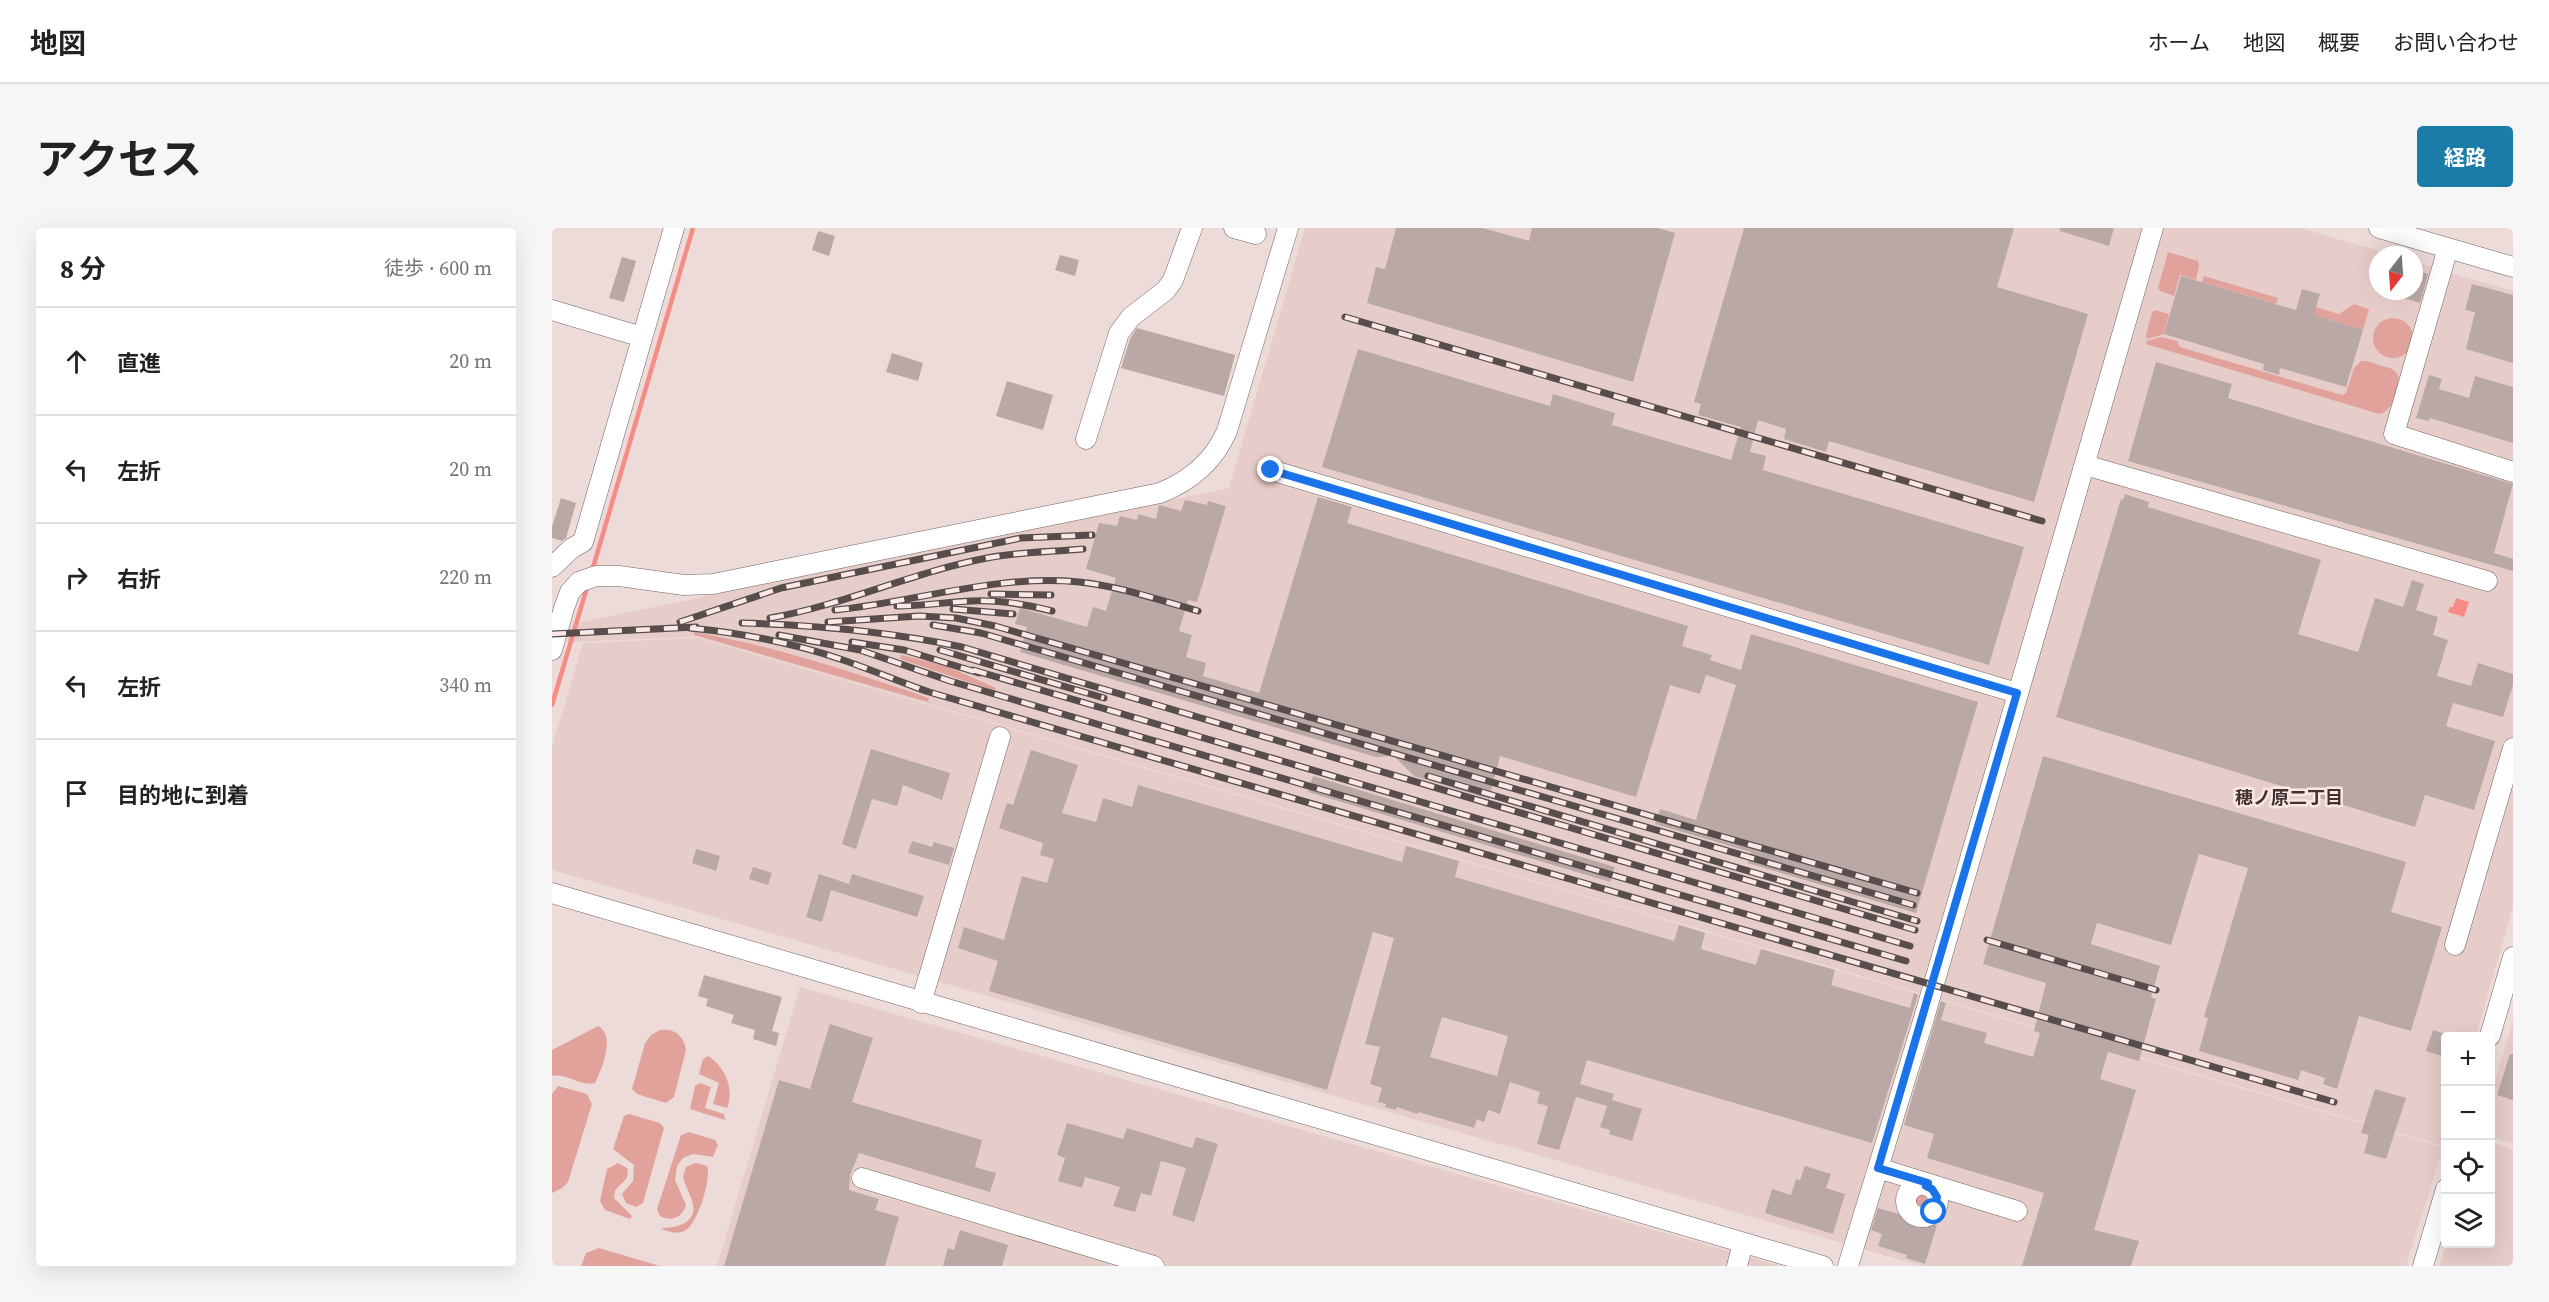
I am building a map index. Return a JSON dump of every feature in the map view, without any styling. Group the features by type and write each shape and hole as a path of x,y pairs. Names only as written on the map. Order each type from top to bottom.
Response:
{"street":[{"path":"552,567 572,548 583,542 674,228"},
{"path":"1086,440 1119,333 1131,317 1167,290 1173,280 1192,228"},
{"path":"1234,228 1256,234"},
{"path":"552,650 570,592 579,582 596,576 619,576 684,585 713,584 1149,496 1175,487 1202,468 1221,444 1227,431 1288,228"},
{"path":"1848,1266 2153,228"},
{"path":"2379,228 2513,267"},
{"path":"2448,248 2394,434 2513,471"},
{"path":"552,310 642,337"},
{"path":"2085,465 2487,581"},
{"path":"1271,470 2017,693"},
{"path":"921,1003 1000,737"},
{"path":"2455,945 2513,748"},
{"path":"552,893 1823,1266"},
{"path":"2491,1032 2513,957"},
{"path":"1878,1168 2017,1211"},
{"path":"862,1178 1154,1266"},
{"path":"2423,1266 2444,1194"},
{"path":"1737,1266 1743,1242"}],"shaded area":[{"path":"1305,228 2301,228 2369,248 2369,300 2423,300 2423,265 2513,291 2513,907 2477,1032 2441,1032 2441,1145 699,637 567,642 572,624 1229,488"},
{"path":"2168,252 2198,261 2199,266 2196,280 2180,275 2174,296 2158,288"},
{"path":"2204,276 2278,298 2276,304 2202,282"},
{"path":"2354,304 2369,309 2363,330 2314,315 2316,307 2339,314"},
{"path":"2156,310 2169,314 2164,334 2147,339 2152,312"},
{"path":"2393,318 2407,324 2413,338 2407,352 2393,358 2379,352 2373,338 2379,324"},
{"path":"2161,337 2177,341 2180,347 2342,395 2346,393 2354,368 2361,361 2368,361 2395,371 2399,383 2398,389 2392,403 2379,414 2146,344 2147,341"},
{"path":"2456,598 2469,602 2464,617 2448,612 2450,607 2453,607"},
{"path":"694,632 813,660 929,698 928,702 694,635"},
{"path":"699,638 2441,1146 2441,1153 2406,1266 1922,1266 552,870 552,747 583,643"},
{"path":"901,655 946,666 996,688 995,691 900,659"},
{"path":"800,987 1781,1266 717,1266"},
{"path":"2513,1021 2513,1144 2495,1138 2495,1081"},
{"path":"598,1026 603,1030 607,1044 604,1061 595,1083 589,1084 563,1076 552,1076 552,1050"},
{"path":"660,1030 670,1030 678,1034 686,1050 674,1097 666,1103 637,1094 632,1089 645,1043 651,1035"},
{"path":"708,1056 724,1072 727,1079 730,1094 727,1108 713,1104 719,1083 699,1074 703,1059"},
{"path":"700,1083 711,1087 705,1108 724,1114 725,1120 690,1109 695,1086"},
{"path":"558,1086 587,1094 592,1104 568,1182 552,1193 552,1094"},
{"path":"629,1114 660,1123 664,1128 643,1203 636,1207 626,1203 622,1194 633,1181 634,1165 613,1149 624,1116"},
{"path":"689,1132 715,1140 718,1145 713,1157 693,1154 683,1158 677,1166 675,1180 686,1205 676,1218 664,1218 660,1216 657,1209 681,1135"},
{"path":"2495,1143 2513,1149 2513,1266 2439,1266 2445,1248 2495,1248"},
{"path":"618,1163 627,1168 628,1175 615,1191 614,1198 632,1216 630,1219 605,1210 600,1201 607,1169"},
{"path":"696,1163 707,1166 708,1172 702,1201 694,1221 689,1228 678,1233 661,1229 678,1226 692,1216 693,1204 683,1177 686,1167"},
{"path":"1921,1193 1927,1196 1930,1202 1927,1208 1921,1211 1915,1208 1912,1202 1915,1196"},
{"path":"599,1248 660,1266 581,1266 586,1253"}],"building":[{"path":"1396,228 1483,228 1529,241 1532,228 1658,228 1675,233 1633,382 1367,303 1376,267 1385,269"},
{"path":"1744,228 2014,228 1997,287 2088,314 2034,502 1829,441 1826,452 1784,439 1786,429 1758,420 1750,452 1766,456 1763,470 2024,547 1989,665 1322,467 1358,349 1550,406 1553,394 1615,413 1612,425 1731,460 1741,427 1698,415 1701,404 1694,402"},
{"path":"2060,228 2114,228 2109,246 2060,231"},
{"path":"818,231 835,236 829,256 812,250"},
{"path":"1060,255 1079,260 1075,276 1055,270"},
{"path":"622,257 636,261 624,302 609,298"},
{"path":"2423,273 2428,274 2423,292"},
{"path":"2181,276 2296,310 2302,289 2320,294 2314,315 2363,330 2346,387 2280,368 2279,375 2263,370 2264,364 2164,334"},
{"path":"2472,284 2513,295 2513,363 2466,349 2475,312 2465,310"},
{"path":"1137,328 1235,355 1224,396 1121,368 1130,339"},
{"path":"892,353 923,363 918,381 886,372"},
{"path":"2156,362 2232,384 2228,398 2513,484 2494,553 2513,559 2513,571 2128,461"},
{"path":"2429,375 2442,379 2439,389 2469,398 2475,376 2513,387 2513,443 2430,418 2429,421 2416,418"},
{"path":"1007,381 1053,395 1043,430 996,416"},
{"path":"2125,494 2149,502 2148,507 2321,560 2298,634 2358,652 2375,598 2403,607 2412,580 2424,584 2416,610 2438,617 2433,635 2448,640 2437,676 2471,686 2478,663 2513,674 2513,685 2503,717 2453,703 2446,726 2495,741 2474,810 2425,795 2415,827 2056,717 2121,499 2123,500"},
{"path":"1318,497 1352,507 1347,523 1688,626 1682,646 1712,655 1710,660 1741,670 1751,634 1978,702 1916,913 1748,863 1751,852 1655,824 1660,809 1696,820 1736,685 1706,675 1700,694 1670,685 1636,797 1500,756 1489,799 1414,776 1394,756 1376,757 1020,652 1027,627 1015,624 1020,608 1087,627 1093,607 1106,611 1116,578 1086,569 1099,523 1117,526 1120,516 1137,520 1138,514 1156,519 1159,505 1181,511 1185,500 1207,505 1208,501 1226,506 1197,602 1188,600 1179,631 1192,635 1186,657 1206,663 1203,676 1259,693"},
{"path":"561,498 576,503 566,538 562,541 552,538 552,527"},
{"path":"871,749 950,773 942,800 903,785 897,806 872,799 856,849 842,844"},
{"path":"1031,750 1078,765 1062,813 1096,822 1103,798 1132,807 1138,785 1402,862 1406,846 1459,861 1455,877 1674,941 1679,925 1705,933 1701,949 1756,965 1761,949 1835,970 1831,985 1910,1008 1914,993 1918,995 1872,1143 1587,1060 1580,1084 1614,1094 1612,1100 1642,1109 1632,1141 1609,1134 1610,1130 1600,1127 1607,1106 1576,1097 1559,1150 1537,1144 1548,1106 1537,1103 1540,1092 1510,1082 1500,1114 1488,1110 1484,1122 1477,1119 1474,1128 1397,1107 1396,1110 1378,1102 1382,1088 1370,1084 1380,1047 1365,1044 1394,938 1373,932 1327,1090 989,991 998,961 958,948 964,927 1004,940 1022,876 1047,883 1054,859 1040,855 1043,843 999,828 1007,803 1013,805","holes":["1442,1017 1508,1036 1497,1076 1430,1057"]},
{"path":"2043,756 2406,862 2391,912 2442,927 2411,1031 2359,1016 2337,1089 2323,1084 2325,1078 2301,1070 2298,1080 2199,1051 2208,1018 2204,1017 2248,868 2199,854 2171,945 2097,923 2091,944 2160,966 2151,997 2156,999 2139,1061 2108,1052 2100,1079 2136,1090 2094,1230 2139,1241 2131,1266 2022,1266 2044,1193 1927,1158 1934,1134 1904,1125 1941,1001 1946,1003 1941,1020 1987,1033 1984,1043 2033,1057 2040,1033 2034,1031 2046,983 1983,964"},
{"path":"1313,776 1615,867 1610,882 1308,792"},
{"path":"912,841 932,847 934,842 954,848 949,865 908,853"},
{"path":"696,849 720,856 716,871 692,863"},
{"path":"753,867 772,873 768,885 749,879"},
{"path":"819,874 849,884 852,874 924,896 917,917 831,890 822,922 806,917"},
{"path":"704,975 782,997 772,1031 779,1033 776,1046 753,1039 755,1030 731,1023 734,1015 706,1006 708,999 698,996"},
{"path":"830,1024 873,1038 852,1102 982,1140 975,1167 996,1173 990,1192 859,1153 850,1175 849,1190 879,1199 875,1210 899,1217 885,1266 724,1266 779,1080 810,1089"},
{"path":"2433,1030 2441,1033 2441,1056 2426,1051"},
{"path":"2510,1054 2513,1054 2513,1100 2497,1095"},
{"path":"2375,1089 2406,1098 2386,1159 2364,1153 2369,1135 2361,1133"},
{"path":"1067,1123 1123,1139 1127,1128 1192,1148 1196,1137 1218,1144 1194,1222 1172,1215 1186,1168 1161,1161 1151,1196 1141,1193 1135,1212 1113,1206 1120,1187 1085,1177 1082,1188 1058,1181 1065,1158 1057,1155"},
{"path":"1805,1166 1831,1174 1826,1188 1845,1194 1833,1234 1765,1213 1772,1189 1791,1195 1796,1179 1800,1180"},
{"path":"1878,1208 1937,1225 1925,1264 1906,1258 1907,1255 1878,1246 1882,1234 1871,1230"},
{"path":"960,1230 1008,1245 1002,1266 943,1266 948,1248 954,1250"}],"waterway":[{"path":"592,571 693,228"},
{"path":"552,705 588,584"}],"railway":[{"path":"1345,317 2042,521"},
{"path":"680,622 781,588 1021,538 1092,535"},
{"path":"770,618 825,605 959,564 1011,554 1083,549"},
{"path":"835,610 987,585 1048,581 1079,582 1109,587 1198,611"},
{"path":"991,594 1051,595"},
{"path":"897,606 992,601 1022,604 1052,611"},
{"path":"953,609 1013,614"},
{"path":"828,622 919,616 956,618 995,626 1917,893"},
{"path":"742,623 853,630 962,647 1915,930"},
{"path":"933,625 981,633 1913,905"},
{"path":"552,634 696,627"},
{"path":"690,628 767,640 824,654 929,692 2334,1102"},
{"path":"779,635 860,650 950,681 1906,961"},
{"path":"852,642 904,650 979,673"},
{"path":"940,650 1104,698"},
{"path":"973,670 1910,946"},
{"path":"1428,776 1917,921"},
{"path":"1987,940 2156,990"}],"district":[{"name":"穂ノ原二丁目","path":"2289,797"}],"route":[{"path":"1271,470 2017,693 1924,1018 1878,1168 1928,1183 1926,1186 1935,1192 1937,1197 1934,1212"}]}
